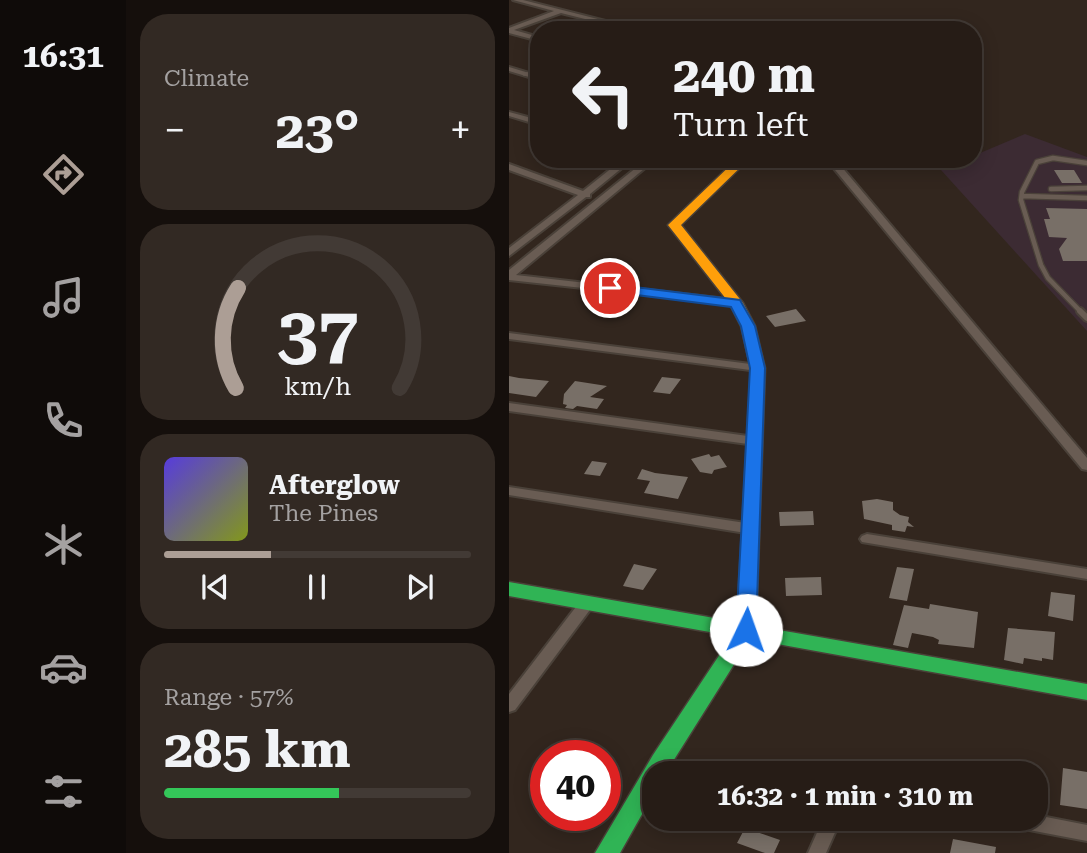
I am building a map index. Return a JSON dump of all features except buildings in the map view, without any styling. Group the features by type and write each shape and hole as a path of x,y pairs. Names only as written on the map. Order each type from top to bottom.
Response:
{"street":[{"path":"516,0 601,21"},
{"path":"535,21 561,11"},
{"path":"509,31 530,23"},
{"path":"509,31 530,37"},
{"path":"509,69 530,75"},
{"path":"509,114 530,120"},
{"path":"509,167 587,194"},
{"path":"509,253 618,168"},
{"path":"509,276 641,168"},
{"path":"607,853 661,761 746,630 758,368 748,326 736,303 674,225 734,168"},
{"path":"838,168 1087,466"},
{"path":"509,240 522,245"},
{"path":"509,276 736,303"},
{"path":"509,336 758,368"},
{"path":"509,407 755,441"},
{"path":"509,491 752,529"},
{"path":"867,539 1087,574"},
{"path":"509,589 1087,692"},
{"path":"509,706 587,603"},
{"path":"1048,826 1087,833"},
{"path":"817,853 827,831"}],"lane":[{"path":"1087,163 1053,158 1037,162 1022,196 1041,265 1049,278 1087,318"},
{"path":"1051,189 1087,188"},
{"path":"1022,196 1087,198"}],"shaded area":[{"path":"1025,134 1087,157 1087,331 941,170 982,168 982,152"}],"traffic: fast":[{"path":"607,853 661,761 746,630 758,368 755,356"},
{"path":"509,589 1087,692"}],"traffic: slow":[{"path":"734,168 674,225 736,303 748,326 755,356"}],"route":[{"path":"610,288 736,303 748,326 758,368 746,630"}]}
